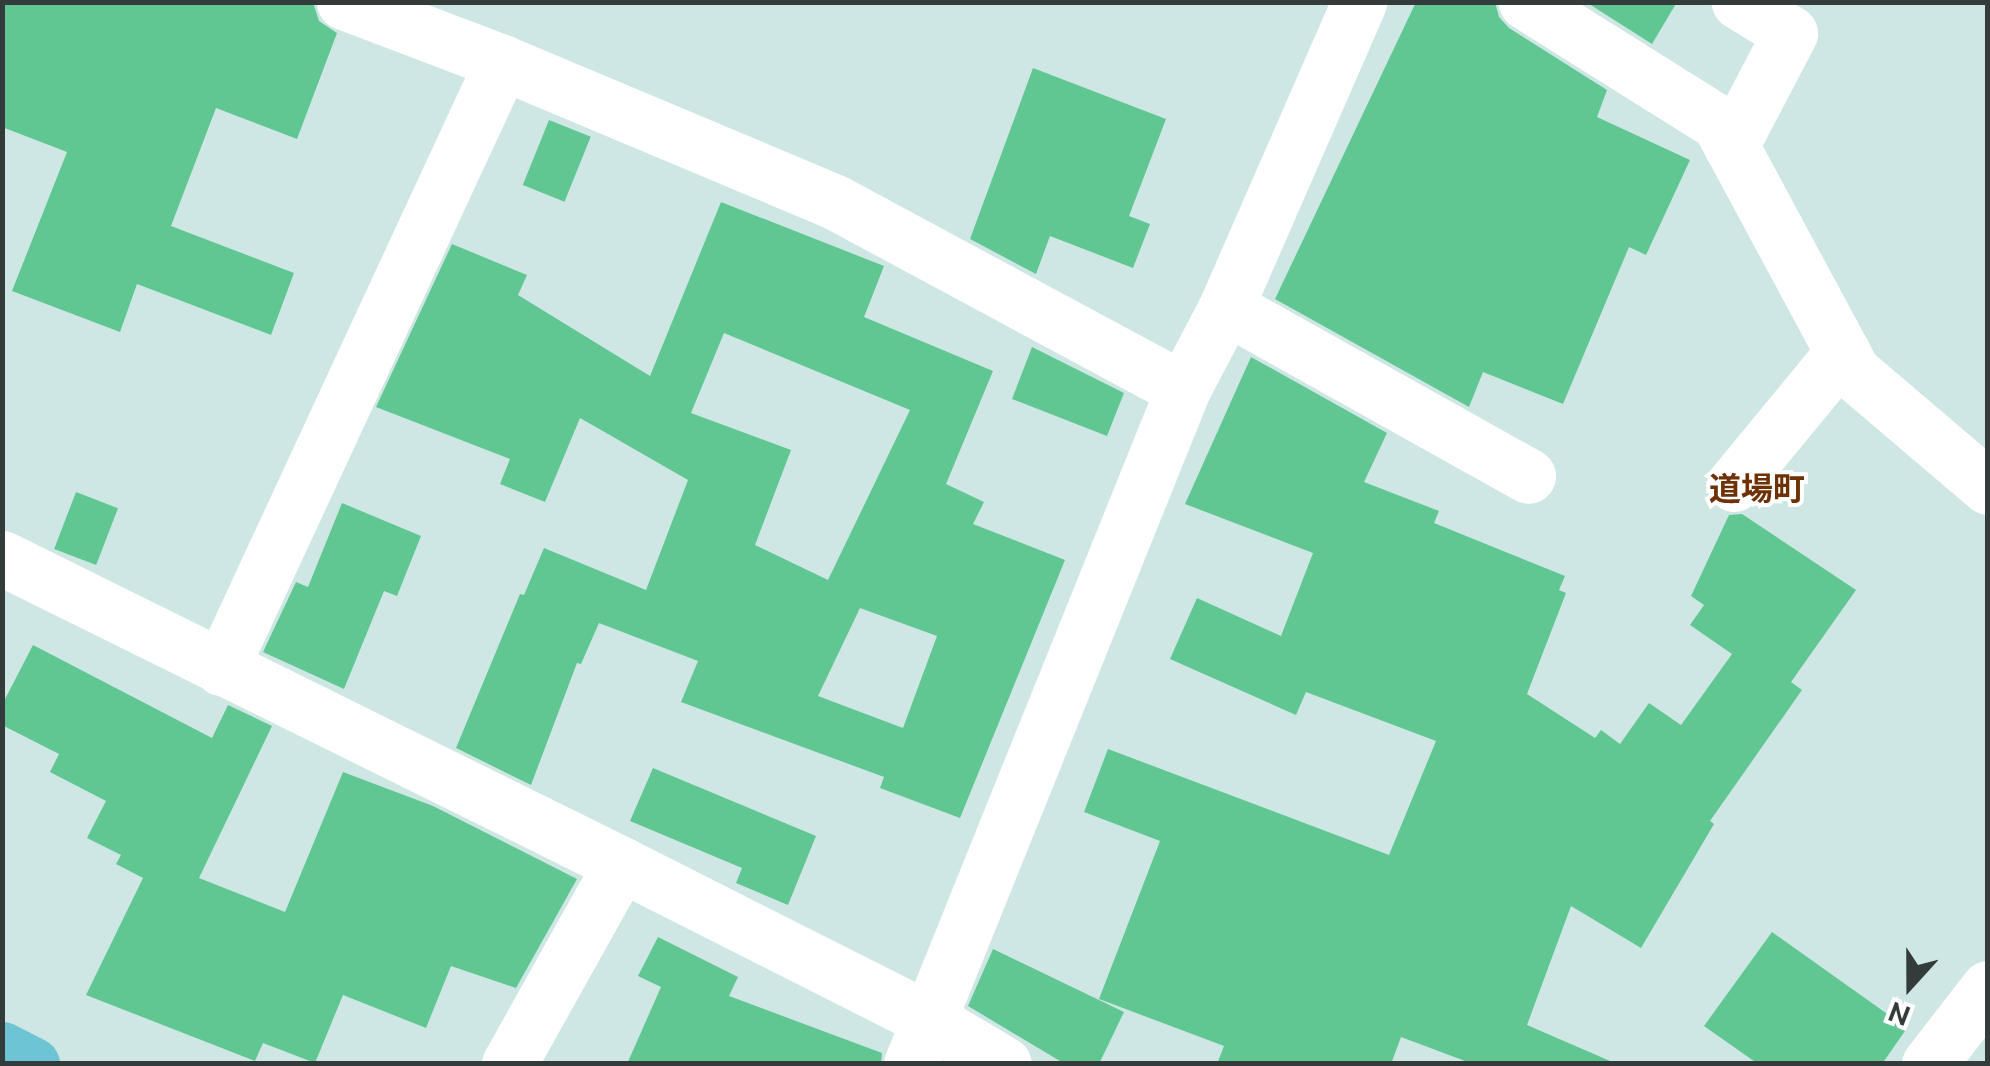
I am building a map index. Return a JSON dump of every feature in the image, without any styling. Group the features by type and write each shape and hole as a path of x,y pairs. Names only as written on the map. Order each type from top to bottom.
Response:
{"main road":[{"path":"2,1050 32,1064"}],"street":[{"path":"344,2 502,62 835,202 1184,389"},
{"path":"919,1041 1184,389 1226,307 1359,2"},
{"path":"1526,2 1719,123 1853,372 1988,487"},
{"path":"1731,146 1790,33 1739,2"},
{"path":"221,668 502,62"},
{"path":"1226,307 1528,476"},
{"path":"1734,484 1843,352"},
{"path":"2,558 621,864 919,1041 1004,1064"},
{"path":"509,1064 621,864"},
{"path":"1928,1064 1988,988"}],"building":[{"path":"2,2 313,2 319,21 337,33 297,139 216,108 171,226 294,273 271,335 137,284 120,332 12,291 67,152 2,127"},
{"path":"1416,2 1495,2 1499,17 1509,28 1607,90 1597,117 1690,160 1646,255 1629,247 1563,404 1483,372 1469,407 1275,299"},
{"path":"1586,2 1677,2 1652,44"},
{"path":"1033,68 1166,119 1129,216 1150,224 1133,268 1050,236 1036,274 970,239"},
{"path":"549,120 591,137 565,202 523,185"},
{"path":"721,202 884,266 864,317 993,371 946,484 984,502 973,524 1065,560 960,818 880,788 884,777 681,702 698,661 599,623 581,664 577,663 531,785 456,748 520,594 524,595 544,548 646,590 688,480 580,418 545,502 500,484 510,459 376,407 452,244 527,275 518,295 650,376","holes":["724,333 910,410 828,580 755,545 791,450 691,413","860,608 937,636 903,728 818,696"]},
{"path":"1032,347 1124,393 1107,436 1012,399"},
{"path":"1251,357 1387,433 1364,482 1439,511 1434,523 1565,576 1559,590 1566,593 1527,694 1595,738 1601,730 1620,744 1649,703 1681,725 1732,654 1690,625 1704,605 1691,596 1729,515 1742,514 1856,590 1791,682 1802,690 1710,821 1714,824 1641,948 1571,906 1527,1025 1617,1064 1473,1064 1401,1037 1391,1064 1217,1064 1224,1046 1099,999 1160,841 1084,812 1108,749 1389,855 1436,741 1306,692 1296,715 1170,659 1197,598 1281,636 1313,553 1185,504"},
{"path":"76,492 118,508 96,565 54,549"},
{"path":"342,503 421,536 397,596 384,591 344,689 263,652 296,582 308,587"},
{"path":"33,645 212,738 228,705 272,726 199,878 285,912 343,772 433,806 577,879 516,988 451,966 426,1028 343,995 315,1063 263,1043 255,1061 86,995 143,878 116,864 121,855 87,838 106,801 50,772 59,754 2,725 2,705"},
{"path":"653,768 816,836 788,905 736,883 742,868 630,821"},
{"path":"1772,932 1907,1028 1882,1064 1758,1064 1704,1026"},
{"path":"658,937 738,977 729,996 882,1053 881,1064 627,1064 661,987 638,976"},
{"path":"993,949 1124,1012 1099,1064 1065,1064 968,1006"}],"district":[{"name":"道場町","path":"1757,488"}]}
